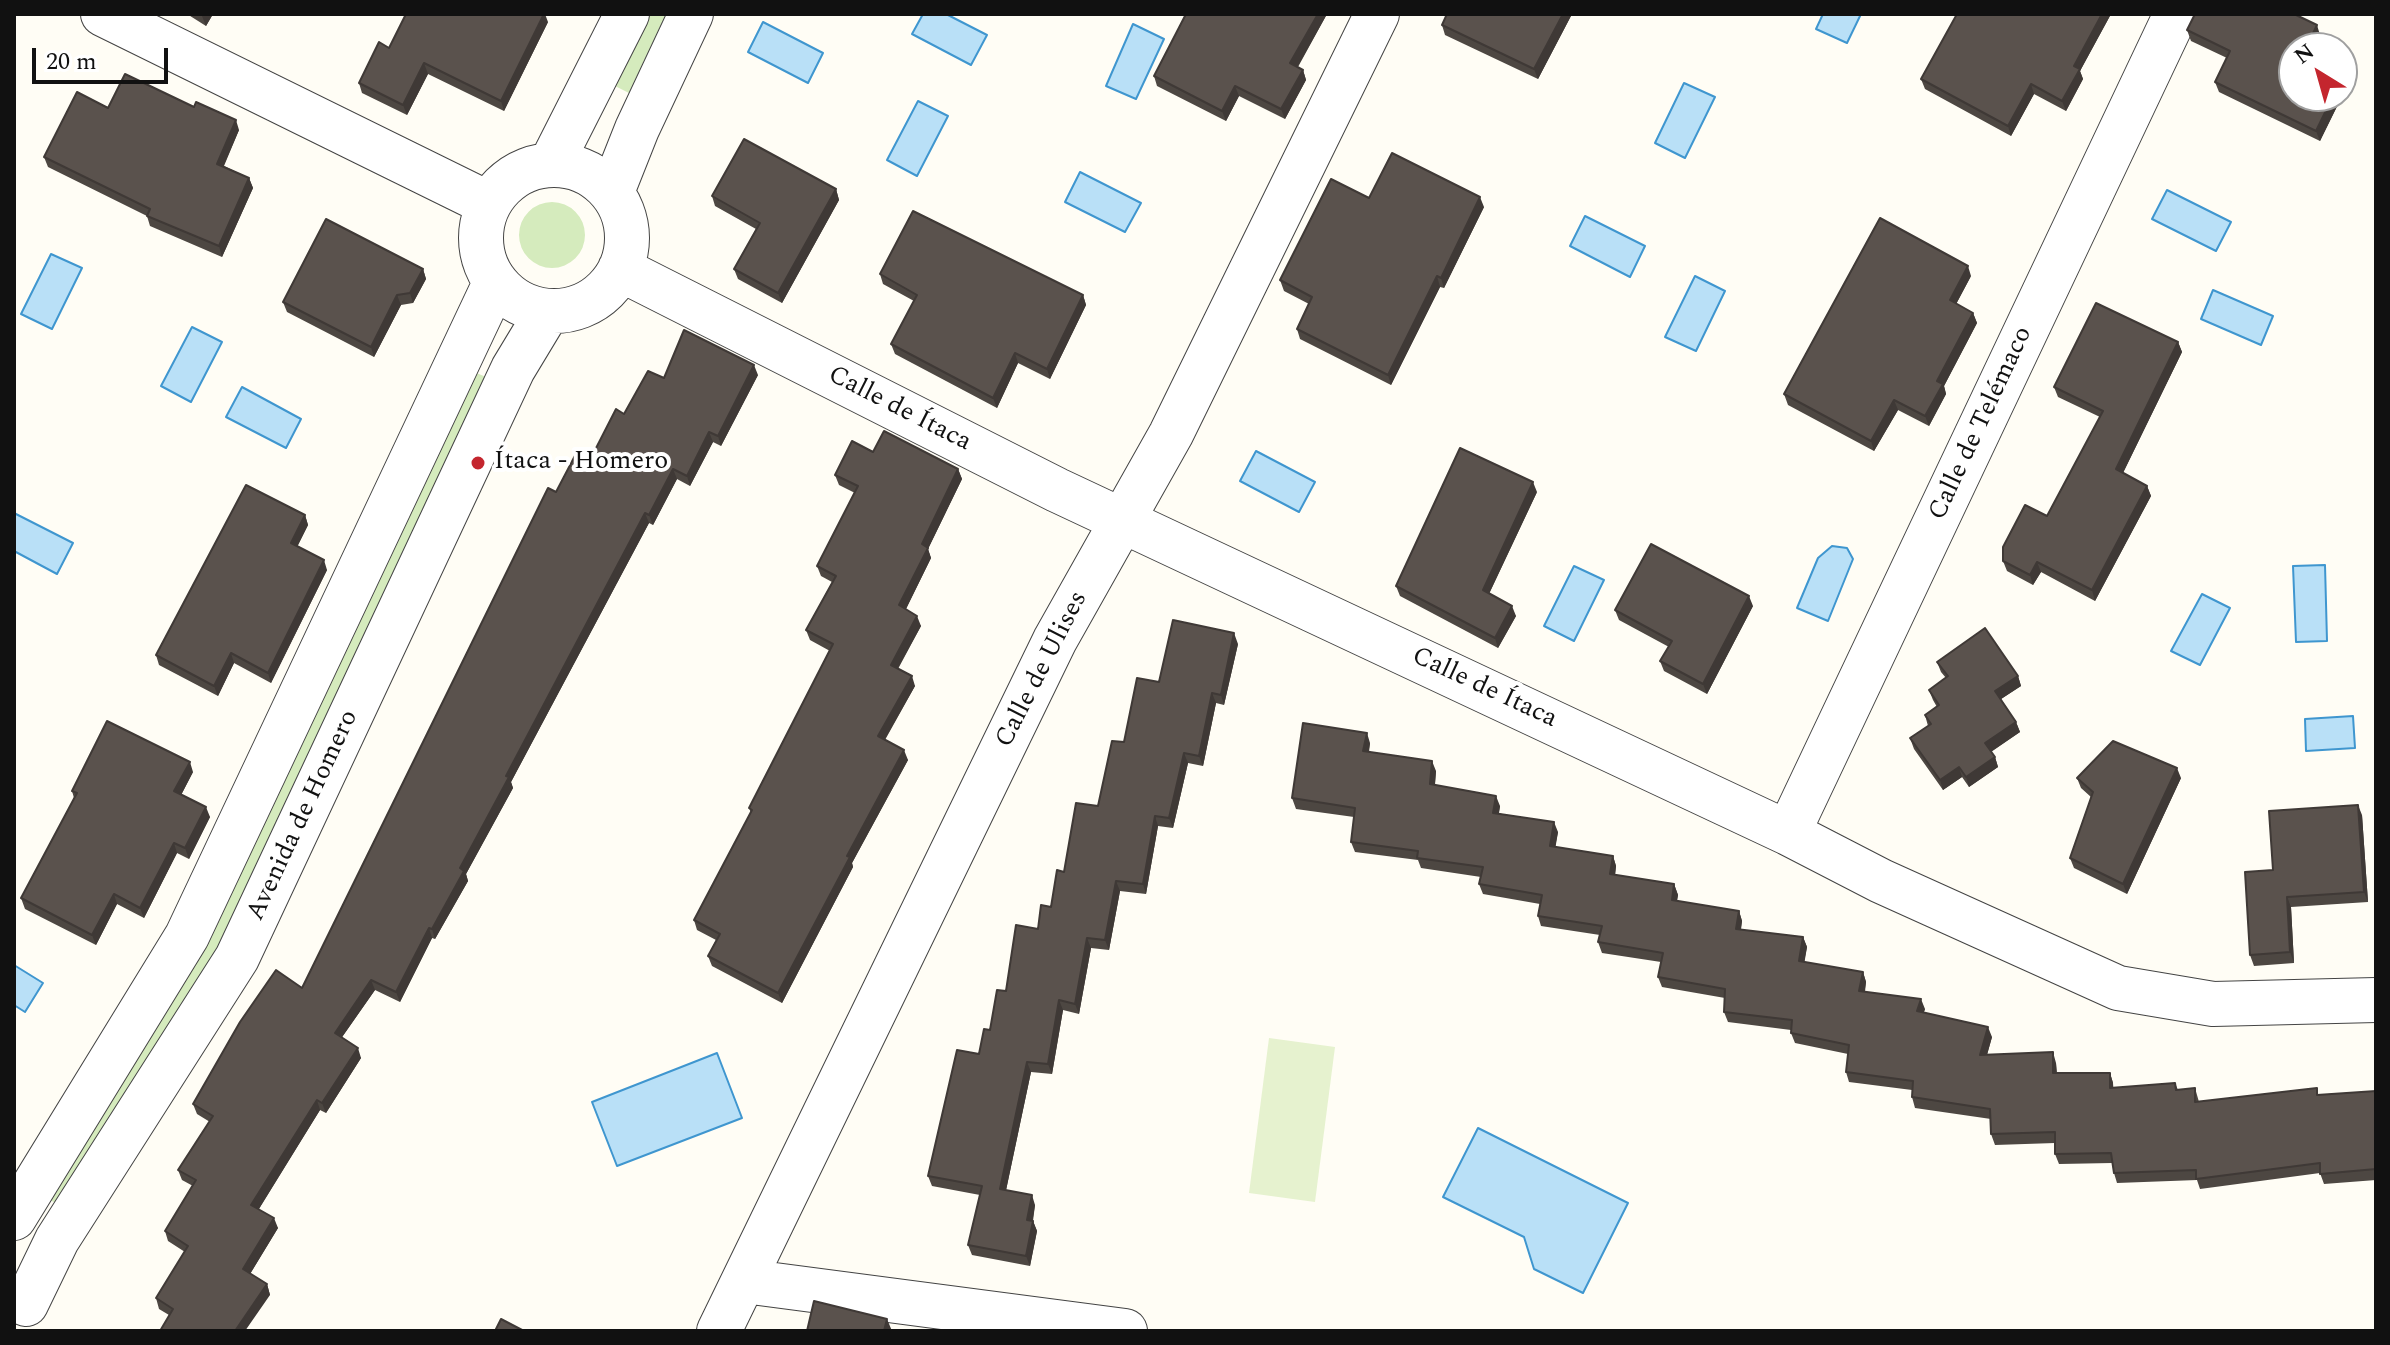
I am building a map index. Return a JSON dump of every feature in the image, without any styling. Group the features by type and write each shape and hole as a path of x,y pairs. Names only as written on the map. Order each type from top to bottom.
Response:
{"street":[{"path":"103,14 489,204"},
{"path":"551,164 627,14"},
{"path":"612,192 637,129 691,14"},
{"name":"Calle de Ulises","path":"719,1331 1055,640 1171,434 1377,14"},
{"name":"Calle de Telémaco","path":"1788,833 2176,14"},
{"path":"551,164 574,167 595,177 612,192 622,210 626,249 620,269 608,287 590,301 570,309 548,311 528,306 495,283 485,265 481,244 482,223 489,204 515,176 551,164"},
{"name":"Calle de Ítaca","path":"620,269 1122,520 1788,833 1881,881 2118,988 2213,1004 2376,1000"},
{"name":"Avenida de Homero","path":"14,1218 187,936 495,283"},
{"name":"Avenida de Homero","path":"21,1306 57,1240 237,958 513,369 548,311"},
{"path":"744,1281 1125,1331"}],"green space":[{"path":"649,14 666,14 629,93 615,86"},
{"path":"545,202 559,202 571,207 580,216 585,235 583,248 576,259 559,268 545,268 533,263 524,254 519,242 519,228 524,216 533,207"},
{"path":"469,370 491,379 229,948 64,1209 49,1199"},
{"path":"1269,1038 1335,1047 1315,1202 1249,1193"}],"water":[{"path":"923,14 946,14 987,35 971,65 912,34"},
{"path":"1823,14 1861,14 1847,43 1816,29"},
{"path":"763,22 823,53 808,83 748,52"},
{"path":"1133,24 1164,39 1136,99 1106,86"},
{"path":"1684,83 1715,97 1685,158 1655,143"},
{"path":"918,101 948,116 917,176 887,160"},
{"path":"1080,172 1141,203 1125,232 1065,202"},
{"path":"2167,190 2231,222 2216,251 2152,219"},
{"path":"1585,216 1645,246 1630,277 1570,246"},
{"path":"51,254 82,268 52,329 21,314"},
{"path":"1695,276 1725,291 1696,351 1665,337"},
{"path":"2213,290 2273,316 2261,345 2201,319"},
{"path":"192,327 222,342 191,402 161,386"},
{"path":"242,387 301,419 286,448 226,417"},
{"path":"1256,451 1315,482 1299,512 1240,481"},
{"path":"14,513 73,543 57,574 14,551"},
{"path":"1832,546 1847,548 1853,559 1828,621 1797,608 1818,558"},
{"path":"2325,565 2327,641 2296,642 2293,566"},
{"path":"1574,566 1604,580 1574,641 1544,626"},
{"path":"2202,594 2230,608 2200,665 2171,651"},
{"path":"2353,716 2355,748 2306,751 2305,719"},
{"path":"14,965 43,983 25,1012 14,1005"},
{"path":"717,1053 742,1118 617,1166 592,1102"},
{"path":"1478,1128 1628,1203 1583,1293 1534,1269 1524,1237 1443,1197"}],"building":[{"path":"406,14 544,14 501,101 424,63 403,105 359,83 379,42 389,48"},
{"path":"1186,14 1318,14 1290,63 1303,70 1281,109 1235,86 1222,111 1154,76"},
{"path":"1447,14 1563,14 1534,69 1442,25"},
{"path":"1957,14 2102,14 2074,66 2080,69 2062,101 2031,84 2008,126 1921,79"},
{"path":"2195,14 2294,14 2317,25 2314,32 2278,32 2278,112 2325,112 2316,131 2215,82 2230,51 2187,30"},
{"path":"125,74 194,107 196,102 236,120 217,164 249,178 219,246 147,216 150,209 44,157 77,92 108,108"},
{"path":"744,139 836,189 778,293 734,269 760,223 712,196"},
{"path":"1392,153 1480,197 1441,278 1437,276 1388,375 1297,329 1312,297 1280,280 1331,179 1369,198"},
{"path":"913,211 1083,295 1047,369 1015,353 993,398 891,344 917,295 880,274"},
{"path":"1880,218 1968,266 1950,300 1973,313 1937,381 1943,384 1925,416 1894,400 1871,441 1784,394"},
{"path":"326,219 423,269 410,293 397,295 371,347 283,302"},
{"path":"2096,303 2178,342 2116,469 2147,486 2092,590 2037,562 2030,575 2003,561 2003,547 2025,505 2047,516 2103,411 2054,387"},
{"path":"684,330 754,365 718,436 709,432 687,476 673,469 649,515 645,513 506,776 509,777 460,868 464,871 432,929 429,928 396,992 371,980 335,1033 358,1048 322,1103 317,1100 251,1205 274,1218 243,1269 267,1284 235,1331 160,1331 173,1309 156,1298 188,1246 165,1231 196,1180 178,1170 213,1116 193,1104 240,1022 276,970 302,988 548,488 556,492 579,448 592,456 616,409 624,414 648,371 664,378"},
{"path":"884,431 958,469 922,544 928,548 899,605 917,616 891,665 912,676 878,736 904,750 778,993 708,956 720,934 694,920 833,644 806,630 836,576 817,566 858,486 835,475 852,441 873,452"},
{"path":"1460,448 1533,482 1483,590 1512,606 1495,638 1396,586"},
{"path":"246,485 305,515 291,543 324,560 268,673 231,653 214,686 156,655"},
{"path":"1651,544 1749,596 1703,684 1660,661 1672,641 1615,610"},
{"path":"1173,620 1234,633 1221,695 1212,693 1199,756 1184,753 1169,818 1155,816 1143,884 1116,881 1105,940 1087,938 1075,1004 1059,1000 1048,1064 1027,1062 1000,1189 1032,1195 1027,1220 1033,1221 1026,1256 968,1245 982,1186 928,1176 957,1050 979,1054 984,1029 990,1030 997,990 1006,991 1016,925 1038,929 1041,905 1051,907 1057,870 1064,872 1076,803 1098,806 1112,741 1124,742 1137,678 1159,682"},
{"path":"1985,628 2018,676 1995,691 2016,722 1985,743 1995,757 1966,777 1959,767 1940,780 1910,738 1931,724 1925,715 1939,705 1929,690 1948,676 1937,662"},
{"path":"107,721 190,762 174,791 206,807 185,848 174,843 140,908 114,894 92,935 21,898 77,793 72,791"},
{"path":"1303,723 1367,733 1363,751 1432,761 1430,784 1496,796 1493,813 1554,822 1550,846 1613,856 1610,874 1674,884 1672,900 1739,911 1736,929 1803,937 1799,961 1863,972 1859,991 1921,999 1917,1011 1988,1027 1980,1055 2053,1052 2053,1073 2110,1073 2110,1088 2175,1083 2176,1090 2195,1088 2195,1102 2317,1088 2317,1095 2376,1091 2376,1169 2320,1174 2320,1163 2196,1179 2196,1170 2114,1173 2111,1153 2055,1154 2055,1132 1991,1134 1990,1109 1912,1097 1913,1081 1846,1072 1849,1045 1791,1033 1792,1020 1724,1012 1725,989 1658,977 1663,953 1598,942 1602,926 1538,916 1542,895 1479,884 1483,867 1417,858 1418,851 1351,842 1355,808 1292,798"},
{"path":"2113,741 2177,768 2123,884 2070,858 2093,792 2077,778"},
{"path":"2358,805 2364,892 2287,897 2290,952 2250,955 2245,872 2273,870 2269,811"},
{"path":"814,1301 887,1319 884,1331 807,1331"},
{"path":"501,1319 524,1331 495,1331"}],"place":[{"name":"Ítaca - Homero","path":"478,463"}]}
